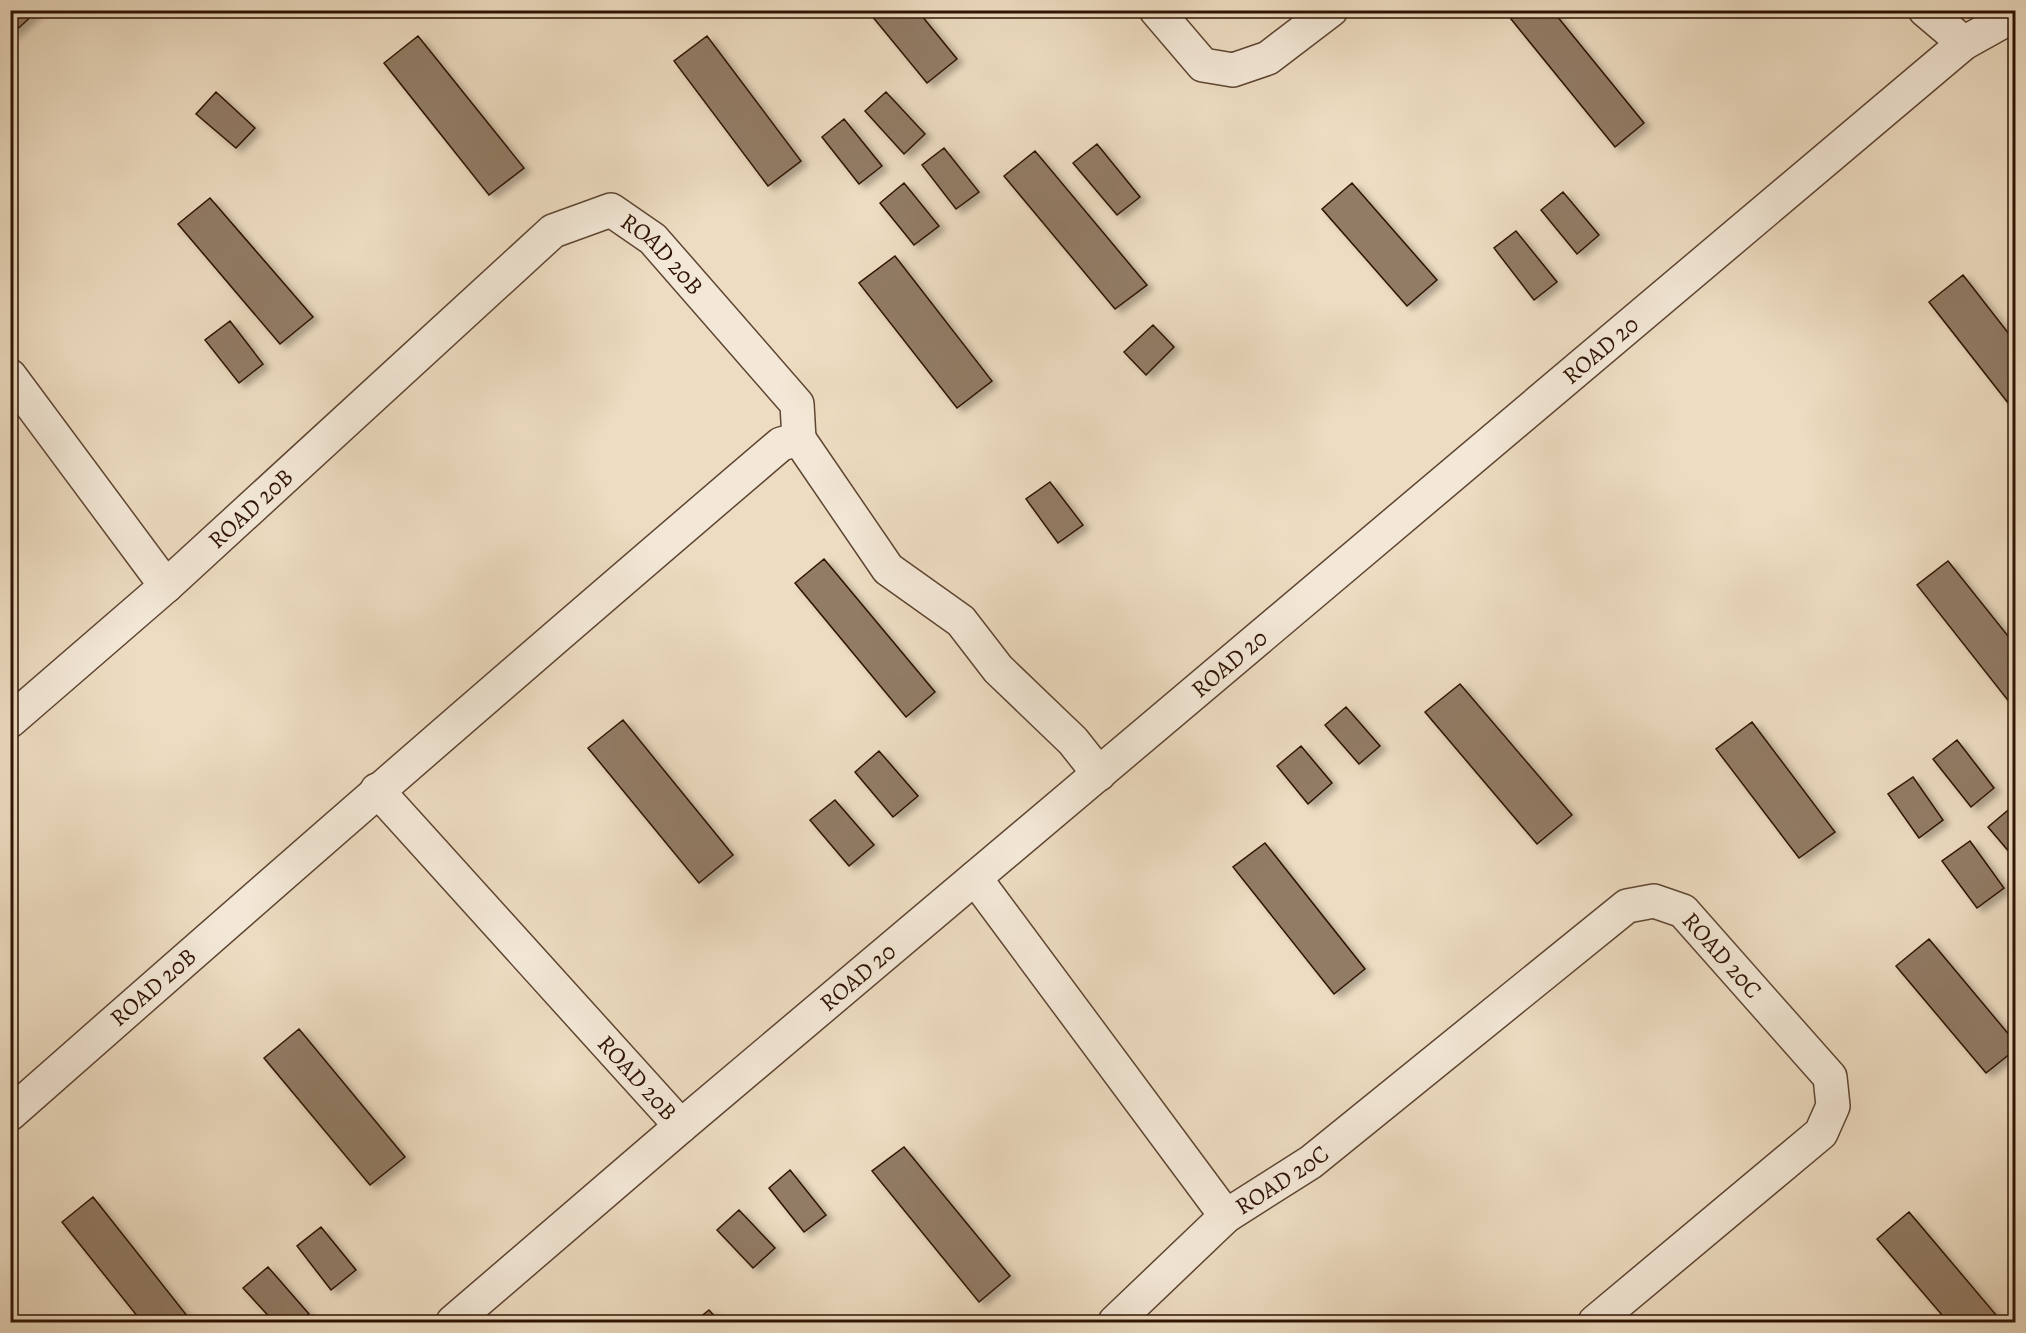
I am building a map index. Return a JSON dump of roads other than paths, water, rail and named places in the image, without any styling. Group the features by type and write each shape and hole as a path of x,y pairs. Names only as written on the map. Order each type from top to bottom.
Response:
{"street":[{"path":"1156,10 1203,64 1233,70 1268,58 1331,10"},
{"path":"1925,10 1964,43"},
{"name":"ROAD 20","path":"453,1323 681,1126 1964,43 2016,14"},
{"name":"ROAD 20B","path":"10,721 166,586 553,231 611,210 653,239 797,404 799,439 781,444 377,790 10,1113"},
{"path":"10,376 166,586"},
{"path":"799,439 888,569 961,621 998,669 1074,741 1099,774"},
{"name":"ROAD 20B","path":"377,790 681,1126"},
{"name":"ROAD 20C","path":"975,878 1226,1216"},
{"name":"ROAD 20C","path":"1115,1323 1226,1216 1311,1162 1627,906 1654,901 1683,911 1830,1077 1833,1106 1821,1133 1595,1323"}]}
